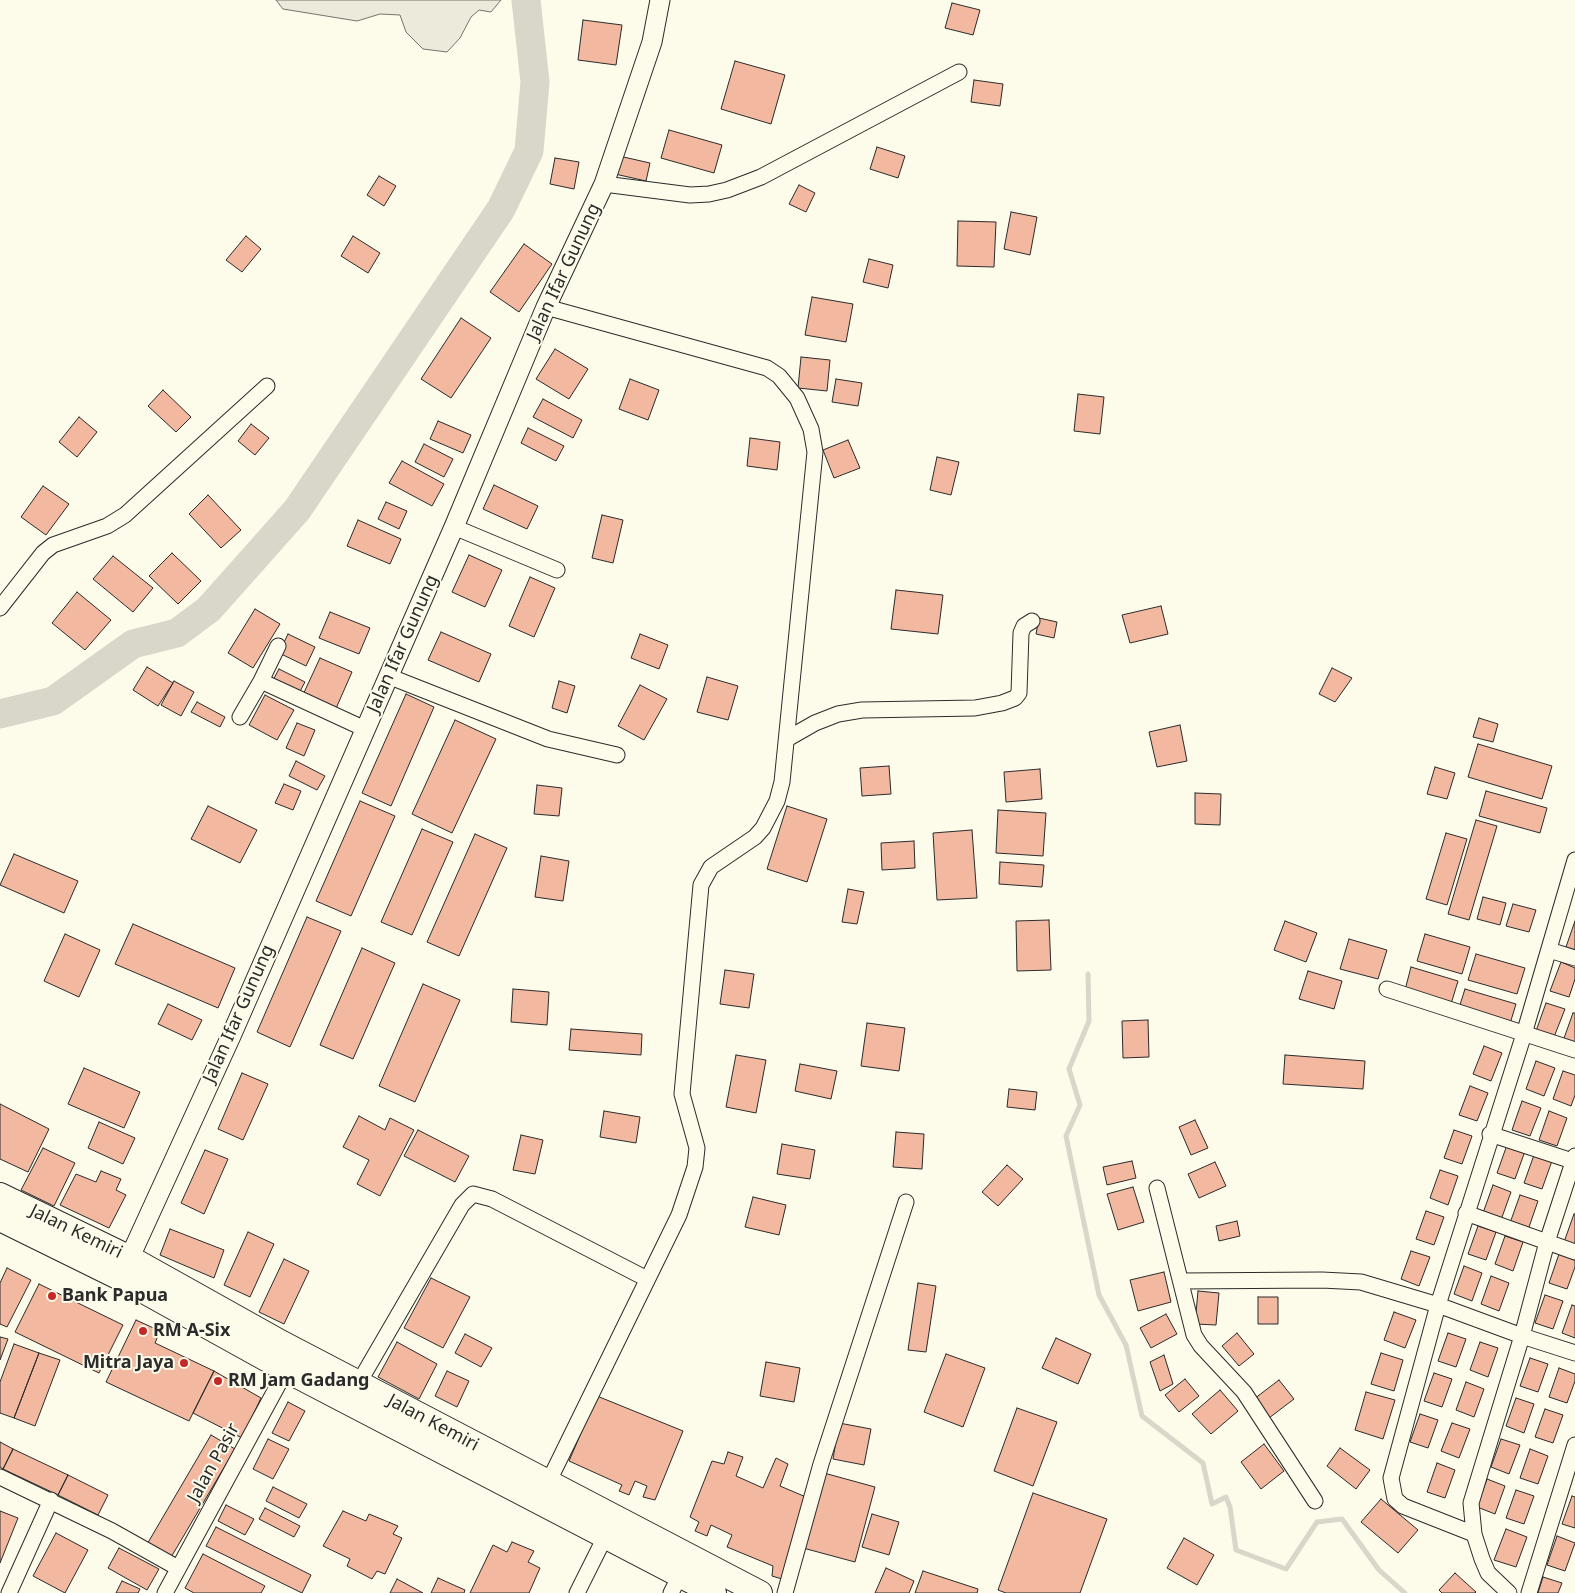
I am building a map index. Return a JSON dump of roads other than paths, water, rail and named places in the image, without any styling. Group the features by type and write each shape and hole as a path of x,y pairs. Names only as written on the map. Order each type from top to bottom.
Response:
{"highway":[{"name":"Jalan Kemiri","path":"0,1195 125,1268 292,1361 544,1493 611,1526 760,1593"},
{"name":"Jalan Kemiri","path":"0,1219 125,1268"},
{"name":"Jalan Kemiri","path":"611,1526 676,1584 714,1593"}],"street":[{"name":"Jalan Ifar Gunung","path":"125,1268 231,1036 366,729 454,527 546,307 604,184 652,42 660,0"},
{"path":"604,184 690,195 709,194 727,190 762,177 960,72"},
{"path":"544,1493 679,1215 695,1167 696,1148 682,1094 701,885 710,867 755,837 763,828 776,801 782,782 814,452 811,429 797,398 780,376 767,368 546,307"},
{"path":"0,608 43,553 54,546 107,526 125,515 267,386"},
{"path":"454,527 557,570"},
{"path":"787,739 815,723 838,714 862,710 974,708 1002,703 1015,698 1019,693 1021,633 1024,626 1032,621"},
{"path":"240,717 262,681 278,646"},
{"path":"388,676 548,739 617,755"},
{"path":"262,681 366,729"},
{"path":"1474,1534 1403,1506 1394,1499 1391,1489 1391,1478 1438,1305 1490,1134 1524,1034 1575,860"},
{"path":"1549,950 1575,958"},
{"path":"1387,989 1575,1050"},
{"path":"1490,1134 1574,1160 1547,1242 1522,1336 1471,1503 1474,1534 1488,1573 1509,1593"},
{"path":"1157,1188 1194,1335 1200,1346 1244,1392 1315,1501"},
{"path":"353,1392 462,1205 474,1194 492,1198 647,1279"},
{"path":"785,1593 821,1464 906,1202"},
{"path":"1466,1213 1575,1252"},
{"path":"1181,1281 1322,1280 1361,1282 1438,1305 1575,1353"},
{"name":"Jalan Pasir","path":"165,1593 292,1361"},
{"path":"1529,1593 1572,1466 1575,1445"},
{"path":"0,1477 50,1500 178,1568"},
{"path":"9,1593 50,1500"},
{"path":"577,1593 611,1526"}],"waterway":[{"path":"0,714 53,701 133,644 177,633 209,609 297,510 501,209 529,151 535,82 526,0"},
{"path":"1088,974 1089,1021 1069,1069 1080,1105 1066,1136 1099,1295 1126,1345 1142,1416 1203,1463 1212,1504 1226,1497 1230,1507 1236,1550 1286,1569 1317,1522 1342,1519 1379,1570 1405,1593"}],"place":[{"name":"Bank Papua","path":"52,1296"},
{"name":"RM A-Six","path":"143,1331"},
{"name":"Mitra Jaya","path":"184,1363"},
{"name":"RM Jam Gadang","path":"218,1381"}]}
